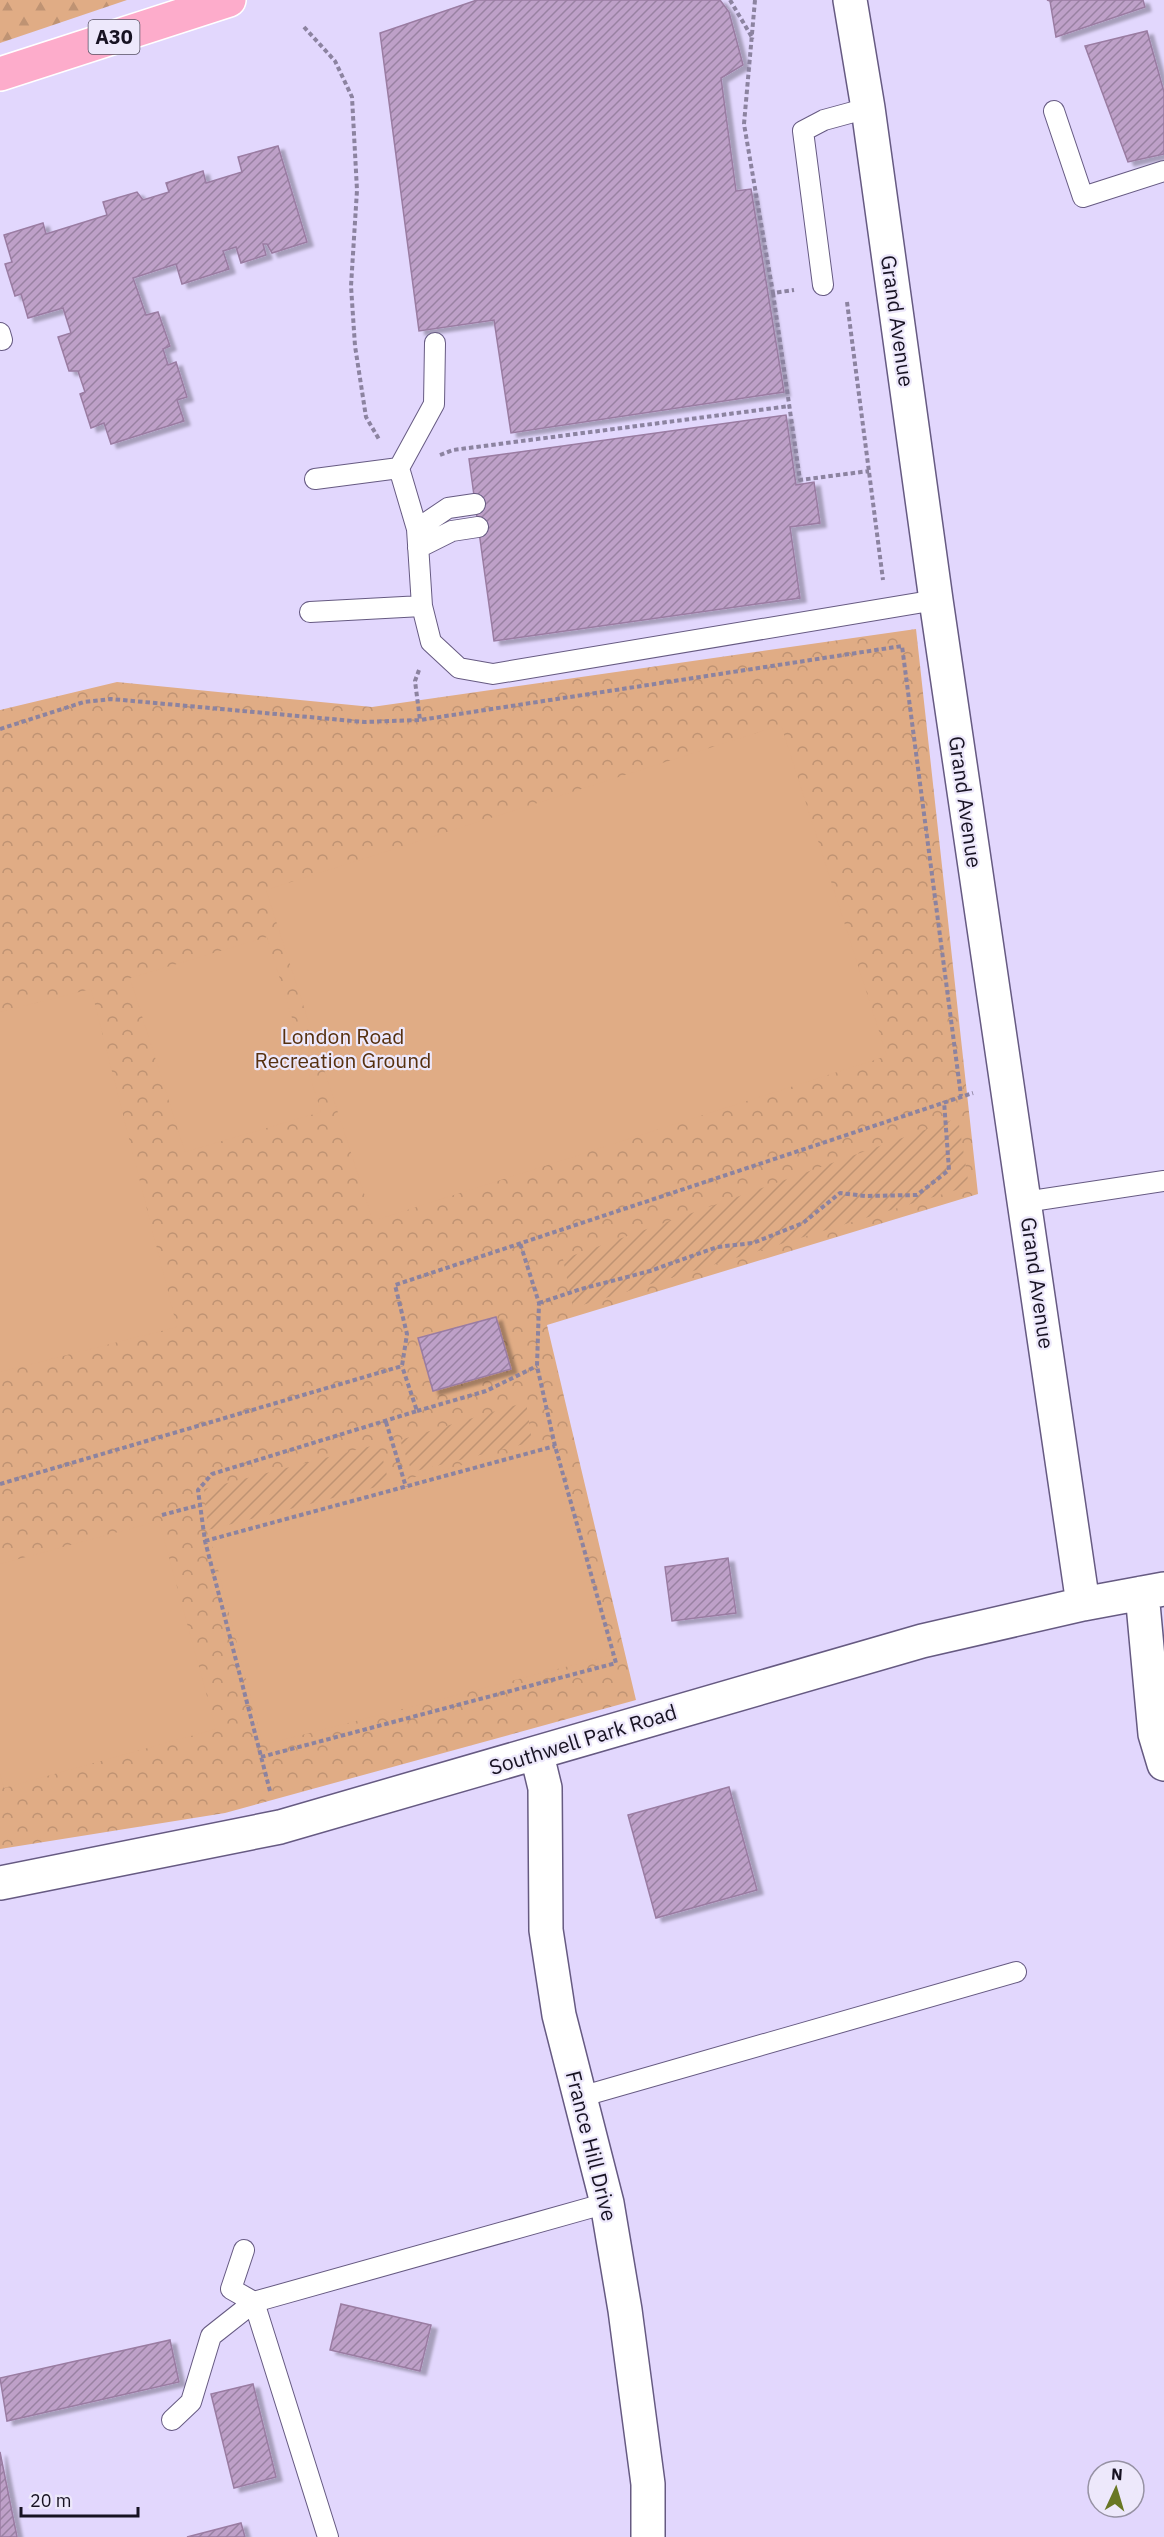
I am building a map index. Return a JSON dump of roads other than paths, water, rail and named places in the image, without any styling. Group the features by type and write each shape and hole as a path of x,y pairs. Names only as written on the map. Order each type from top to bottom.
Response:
{"main road":[{"name":"A30","path":"0,74 228,0"}],"street":[{"name":"Grand Avenue","path":"850,0 868,108 936,600 1083,1604"},
{"name":"Southwell Park Road","path":"0,1883 280,1827 537,1755 922,1641 1083,1604 1153,1591"},
{"path":"1153,1591 1155,1734 1164,1764"},
{"name":"France Hill Drive","path":"537,1755 545,1788 546,1929 559,2015 607,2203 626,2310 648,2484 648,2537"}],"lane":[{"path":"823,285 803,131 824,120 868,108"},
{"path":"1054,111 1083,197 1164,171"},
{"path":"435,343 434,404 399,468 418,538 422,606 431,642 459,668 493,674 936,600"},
{"path":"315,479 399,468"},
{"path":"418,538 448,508 475,504"},
{"path":"418,538 478,527"},
{"path":"310,612 422,606"},
{"path":"1025,1202 1164,1180"},
{"path":"580,2097 1016,1972"},
{"path":"172,2420 191,2402 211,2336 254,2302 607,2203"},
{"path":"244,2250 231,2289 254,2302 328,2537"}],"park label":[{"name":"London Road Recreation Ground","path":"343,1049"}]}
